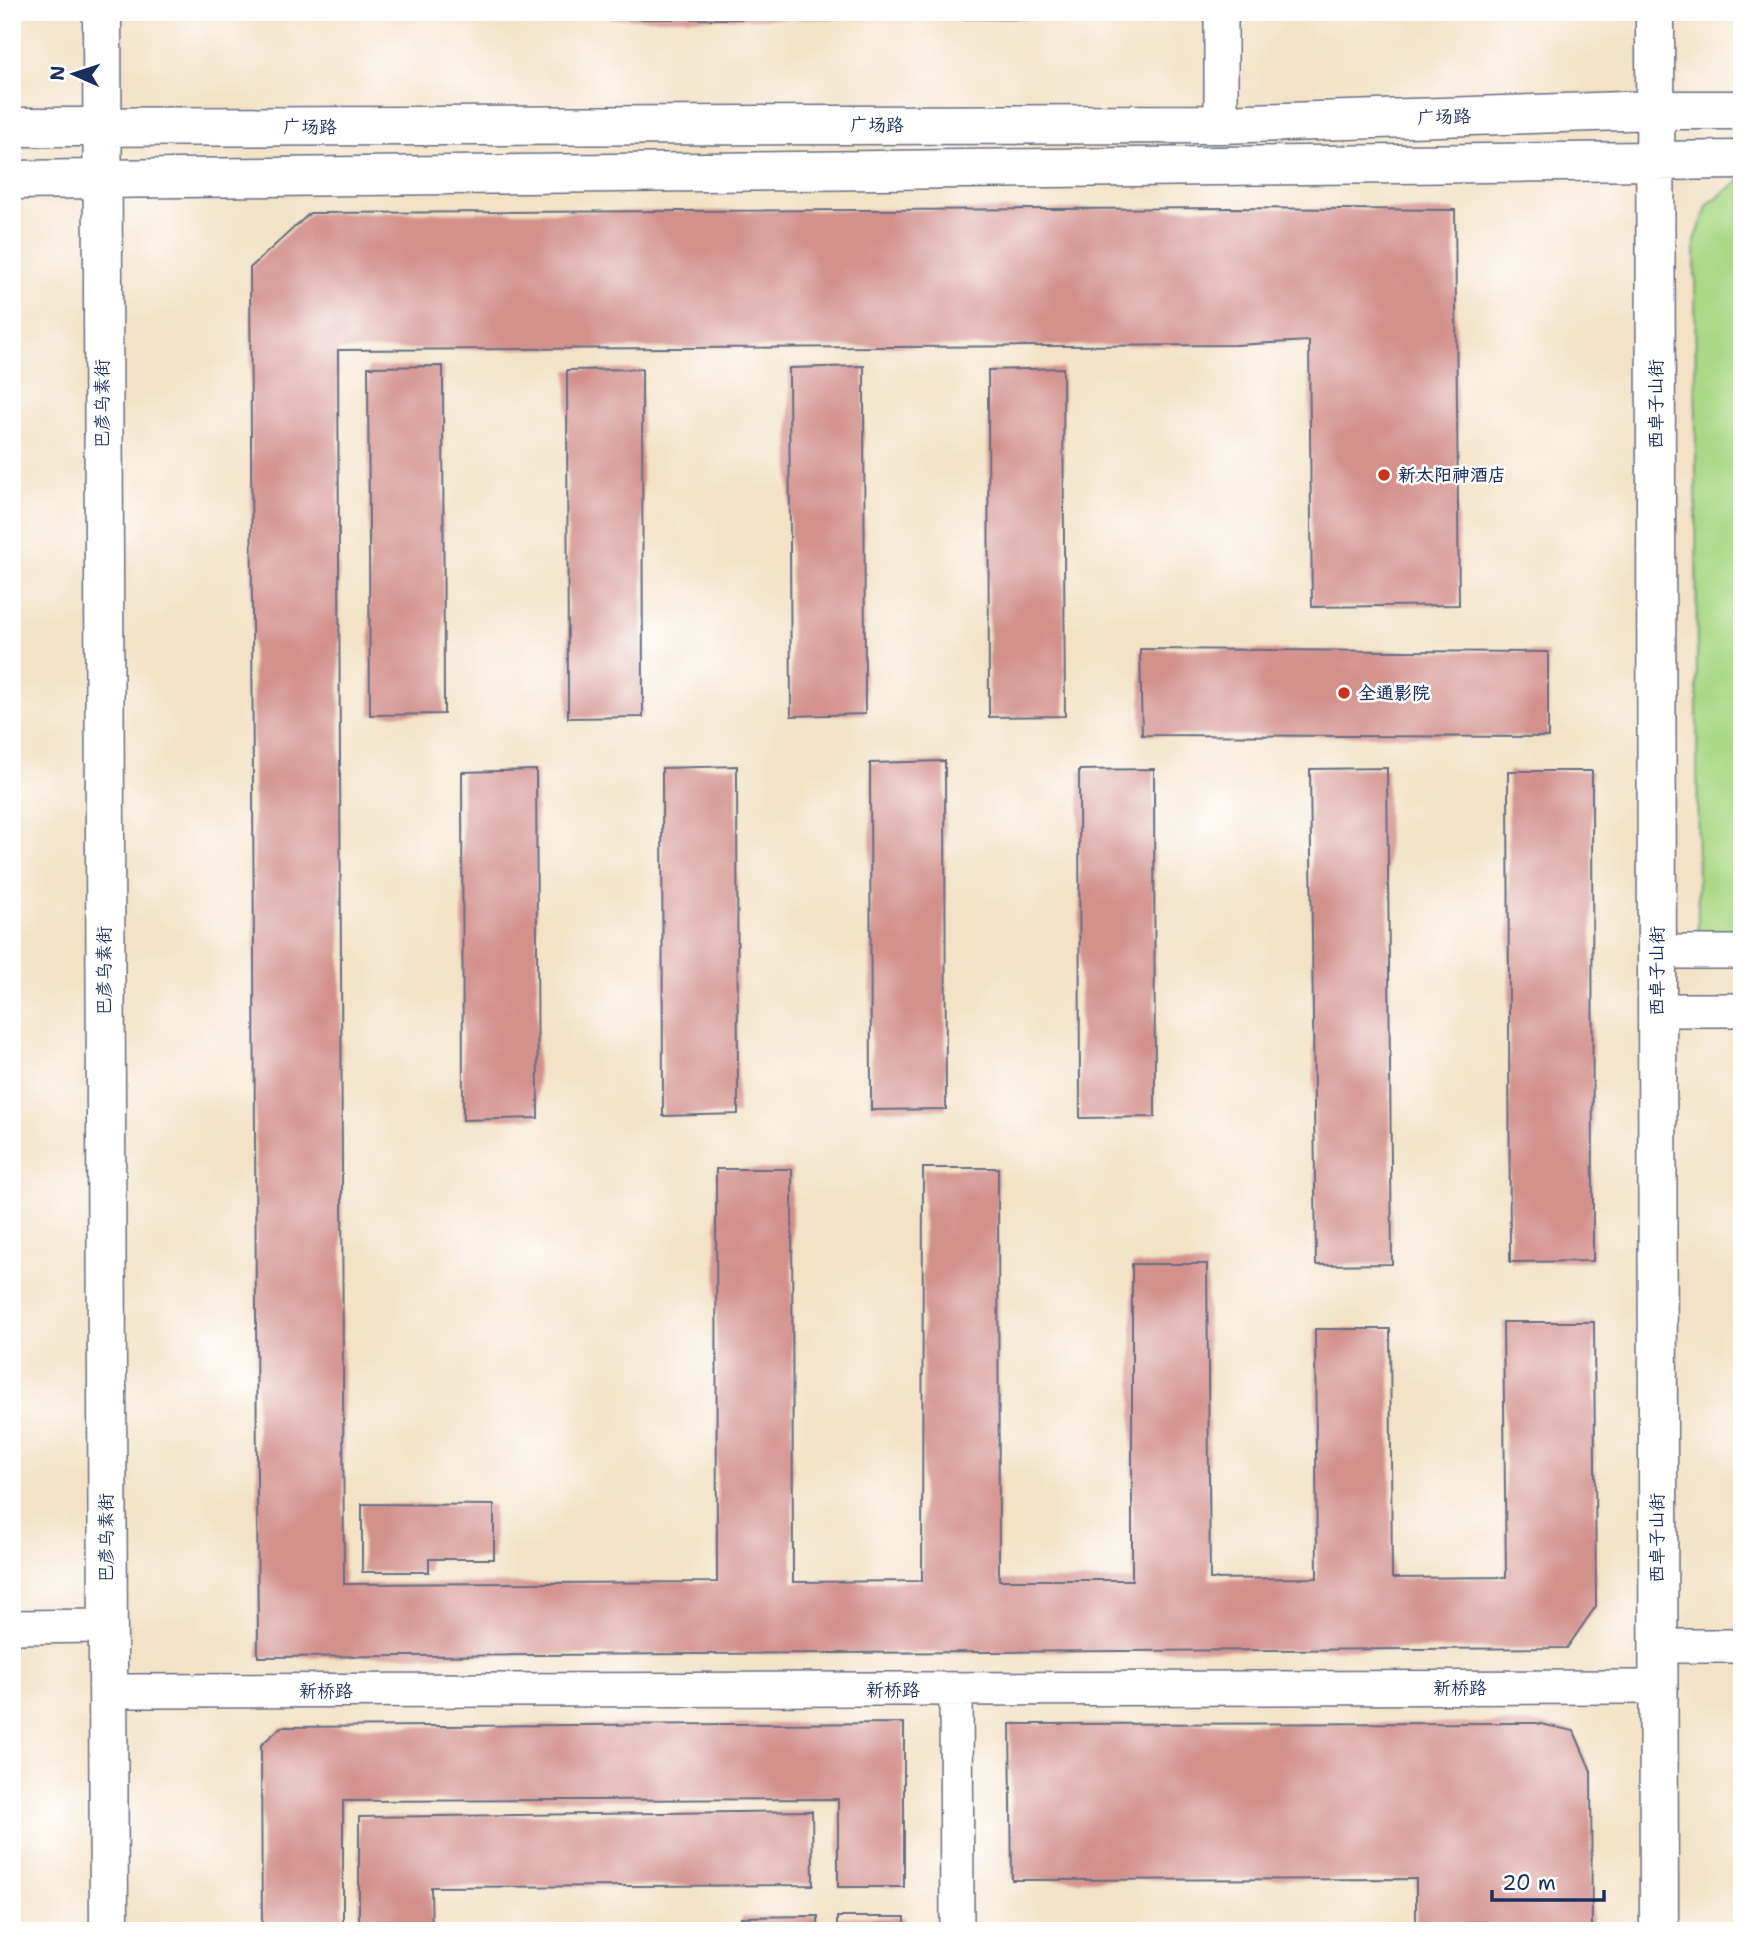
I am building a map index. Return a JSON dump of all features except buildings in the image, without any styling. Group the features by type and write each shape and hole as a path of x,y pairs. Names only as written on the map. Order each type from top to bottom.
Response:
{"street":[{"name":"巴彦乌素街","path":"102,12 112,127"},
{"name":"巴彦乌素街","path":"109,1931 107,1626 111,181 120,12"},
{"path":"1221,12 1221,124"},
{"name":"西卓子山街","path":"1655,12 1659,1931"},
{"name":"广场路","path":"12,127 1221,124 1655,110 1742,110"},
{"path":"12,180 111,181 1742,160"},
{"name":"巴彦乌素街","path":"111,181 128,1931"},
{"path":"1657,952 1742,952"},
{"path":"1657,1010 1742,1010"},
{"path":"12,1627 107,1626"},
{"path":"1658,1646 1742,1646"},
{"name":"新桥路","path":"127,1691 1658,1687"},
{"path":"956,1690 957,1931"}],"green space":[{"path":"1742,179 1742,932 1698,932 1695,241 1708,204"}],"place":[{"name":"新太阳神酒店","path":"1384,475"},
{"name":"全通影院","path":"1344,693"}]}
